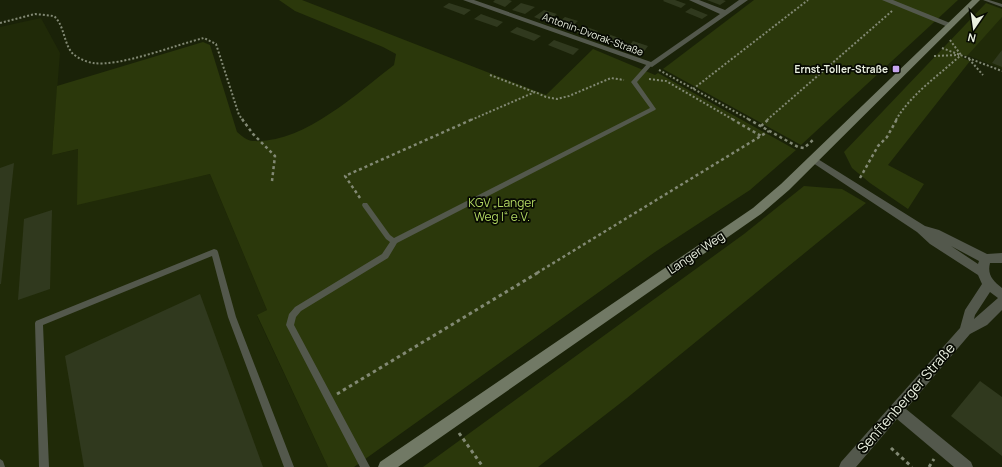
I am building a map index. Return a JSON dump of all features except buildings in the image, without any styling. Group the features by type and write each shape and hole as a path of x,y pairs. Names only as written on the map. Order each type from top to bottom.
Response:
{"main road":[{"name":"Langer Weg","path":"385,467 757,211 785,188 976,0"}],"street":[{"name":"Antonin-Dvorak-Straße","path":"467,0 650,65 744,0"},
{"path":"693,0 725,13"},
{"path":"886,0 951,25"},
{"path":"813,159 921,229 934,241 982,272 989,284 1002,294"},
{"path":"921,229 936,233 986,259 1002,258"},
{"path":"982,272 982,266 986,259"},
{"name":"Senftenberger Straße","path":"966,330 969,314 989,284"},
{"name":"Senftenberger Straße","path":"846,467 897,410 930,369 966,330 983,321 1002,302"},
{"path":"897,410 966,467"}],"lane":[{"path":"985,0 1002,6"},
{"path":"365,467 290,325 292,316 298,309 385,256 394,241 653,109 634,82 650,65"},
{"path":"365,205 388,237 394,241"},
{"path":"44,467 39,323 214,252 232,317 290,467"}],"path":[{"path":"693,90 808,0"},
{"path":"761,126 899,5"},
{"path":"0,23 40,14 53,15 59,21 69,50 77,59 93,64 118,61 204,38 216,44 239,114 253,134 276,156 272,182"},
{"path":"948,38 961,55"},
{"path":"940,47 1002,71"},
{"path":"931,56 961,55"},
{"path":"858,180 878,146 887,137 900,114 913,100 916,93 928,85 961,55"},
{"path":"969,58 983,75"},
{"path":"650,65 798,147 804,148 821,134 834,139"},
{"path":"490,75 546,97 557,99 611,78 634,82"},
{"path":"640,75 654,81 666,81 762,136"},
{"path":"365,205 346,176 535,92"},
{"path":"329,399 582,244 694,179 769,131"},
{"path":"451,421 483,467"},
{"path":"891,448 912,467"},
{"path":"929,467 934,459"}],"shaded area":[{"path":"1002,15 1002,69 967,55"},
{"path":"41,18 60,53 52,155 78,149 164,184 210,174 267,310 257,316 328,467 0,467 0,27"}],"green space":[{"name":"KGV „Langer Weg I“ e.V.","path":"279,0 302,0 546,95 593,49 655,75 658,73 796,150 750,190 655,252 354,467 328,467 257,315 267,310 210,174 77,205 78,149 52,155 57,86 203,42 210,45 237,132 244,138 251,141 272,140 310,126 346,103 394,65 396,54 383,47 295,11"},
{"path":"754,0 958,0 801,145 663,69"},
{"path":"986,3 1002,9 1002,17 967,56 962,55 963,58 970,61 888,165 924,184 908,209 870,183 852,168 844,152"},
{"path":"804,186 842,189 866,203 627,398 538,467 423,467 744,234"}],"place":[{"name":"Ernst-Toller-Straße","path":"896,69"}]}
